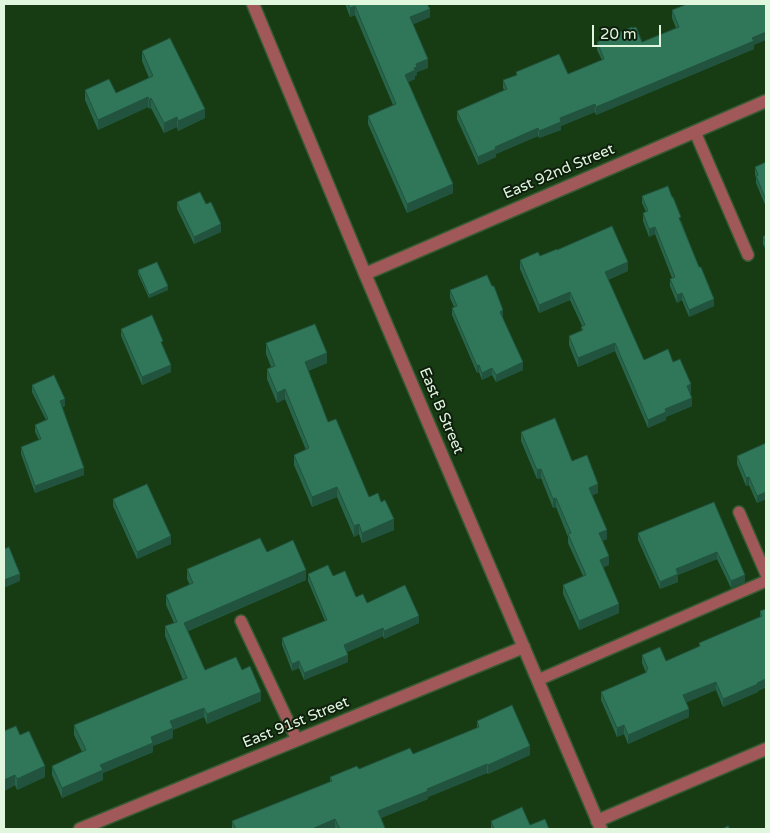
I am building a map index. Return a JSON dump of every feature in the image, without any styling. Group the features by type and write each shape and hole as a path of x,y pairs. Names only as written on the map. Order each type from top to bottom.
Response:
{"street":[{"name":"East B Street","path":"253,4 365,274 599,825"},
{"name":"East 92nd Street","path":"365,274 766,101"},
{"name":"East 91st Street","path":"80,829 524,647"},
{"path":"599,825 766,749"}],"lane":[{"path":"695,132 748,255"},
{"path":"739,512 766,574"},
{"path":"538,680 766,581"},
{"path":"241,621 297,740"}],"building":[{"path":"348,4 427,4 430,9 410,17 428,59 416,64 415,70 405,75 453,184 407,204 368,116 396,104 355,6 350,8"},
{"path":"687,4 766,4 766,32 752,38 754,41 596,107 595,104 560,118 561,122 539,131 538,128 495,147 496,149 478,157 457,111 507,89 503,80 517,75 516,72 559,54 568,74 604,59 597,42 632,27 636,27 642,42 679,27 672,10"},
{"path":"170,38 205,109 178,121 177,117 164,123 151,98 149,100 148,97 98,120 85,90 109,79 116,93 153,76 142,51"},
{"path":"766,162 766,200 756,176 758,175 755,167"},
{"path":"668,186 681,217 679,218 714,299 689,310 682,293 677,295 670,279 675,277 655,227 649,229 643,213 648,211 642,196"},
{"path":"200,192 206,204 211,202 221,224 194,237 177,202"},
{"path":"612,226 628,262 605,272 644,360 668,349 673,362 680,359 691,384 687,386 692,398 665,409 666,412 648,420 615,343 578,358 569,336 583,330 581,327 585,325 570,292 539,305 520,260 538,252 540,256 557,250"},
{"path":"157,262 168,286 149,295 138,270"},
{"path":"487,275 492,286 494,286 503,310 500,312 523,362 496,375 492,368 482,373 479,365 477,366 452,308 457,306 450,290"},
{"path":"152,315 171,365 142,377 121,329"},
{"path":"315,324 327,353 305,362 328,422 336,419 369,497 378,493 381,502 385,500 394,519 362,533 359,524 354,526 337,487 312,497 294,455 309,448 285,389 277,393 267,369 275,366 266,343"},
{"path":"54,375 65,399 60,401 84,468 35,486 21,447 41,439 35,425 48,419 32,385"},
{"path":"555,418 572,461 587,455 598,484 589,488 607,530 599,533 609,556 600,560 619,604 579,621 563,585 586,575 568,534 571,533 556,498 553,499 541,469 537,470 521,432"},
{"path":"766,443 766,492 757,496 749,477 746,478 737,456"},
{"path":"147,484 171,536 137,552 113,499"},
{"path":"714,502 745,575 731,581 717,552 676,569 678,574 660,582 638,533"},
{"path":"260,538 267,552 293,540 306,570 184,623 205,670 236,657 242,670 250,666 261,692 207,714 204,708 170,721 173,728 151,737 153,743 100,765 103,770 62,788 52,766 86,750 74,725 187,678 165,626 177,622 166,595 193,583 187,569"},
{"path":"9,547 20,574 4,580 4,549"},
{"path":"328,565 333,576 345,571 356,597 363,594 367,603 405,585 419,616 384,631 383,628 344,645 348,655 304,673 299,661 292,664 282,638 327,620 308,574"},
{"path":"766,609 766,679 723,699 716,682 683,695 689,709 628,735 624,725 617,728 601,692 647,672 646,670 648,669 642,655 660,647 666,661 700,646 699,643 762,616 760,611"},
{"path":"512,705 530,746 378,811 385,828 340,829 335,819 312,829 236,829 232,821 332,781 330,777 357,766 359,769 410,748 413,754 479,727 477,721"},
{"path":"16,726 20,735 29,731 45,766 17,779 15,775 4,780 4,731"},
{"path":"522,807 530,825 545,819 549,829 494,829 491,821"}]}
